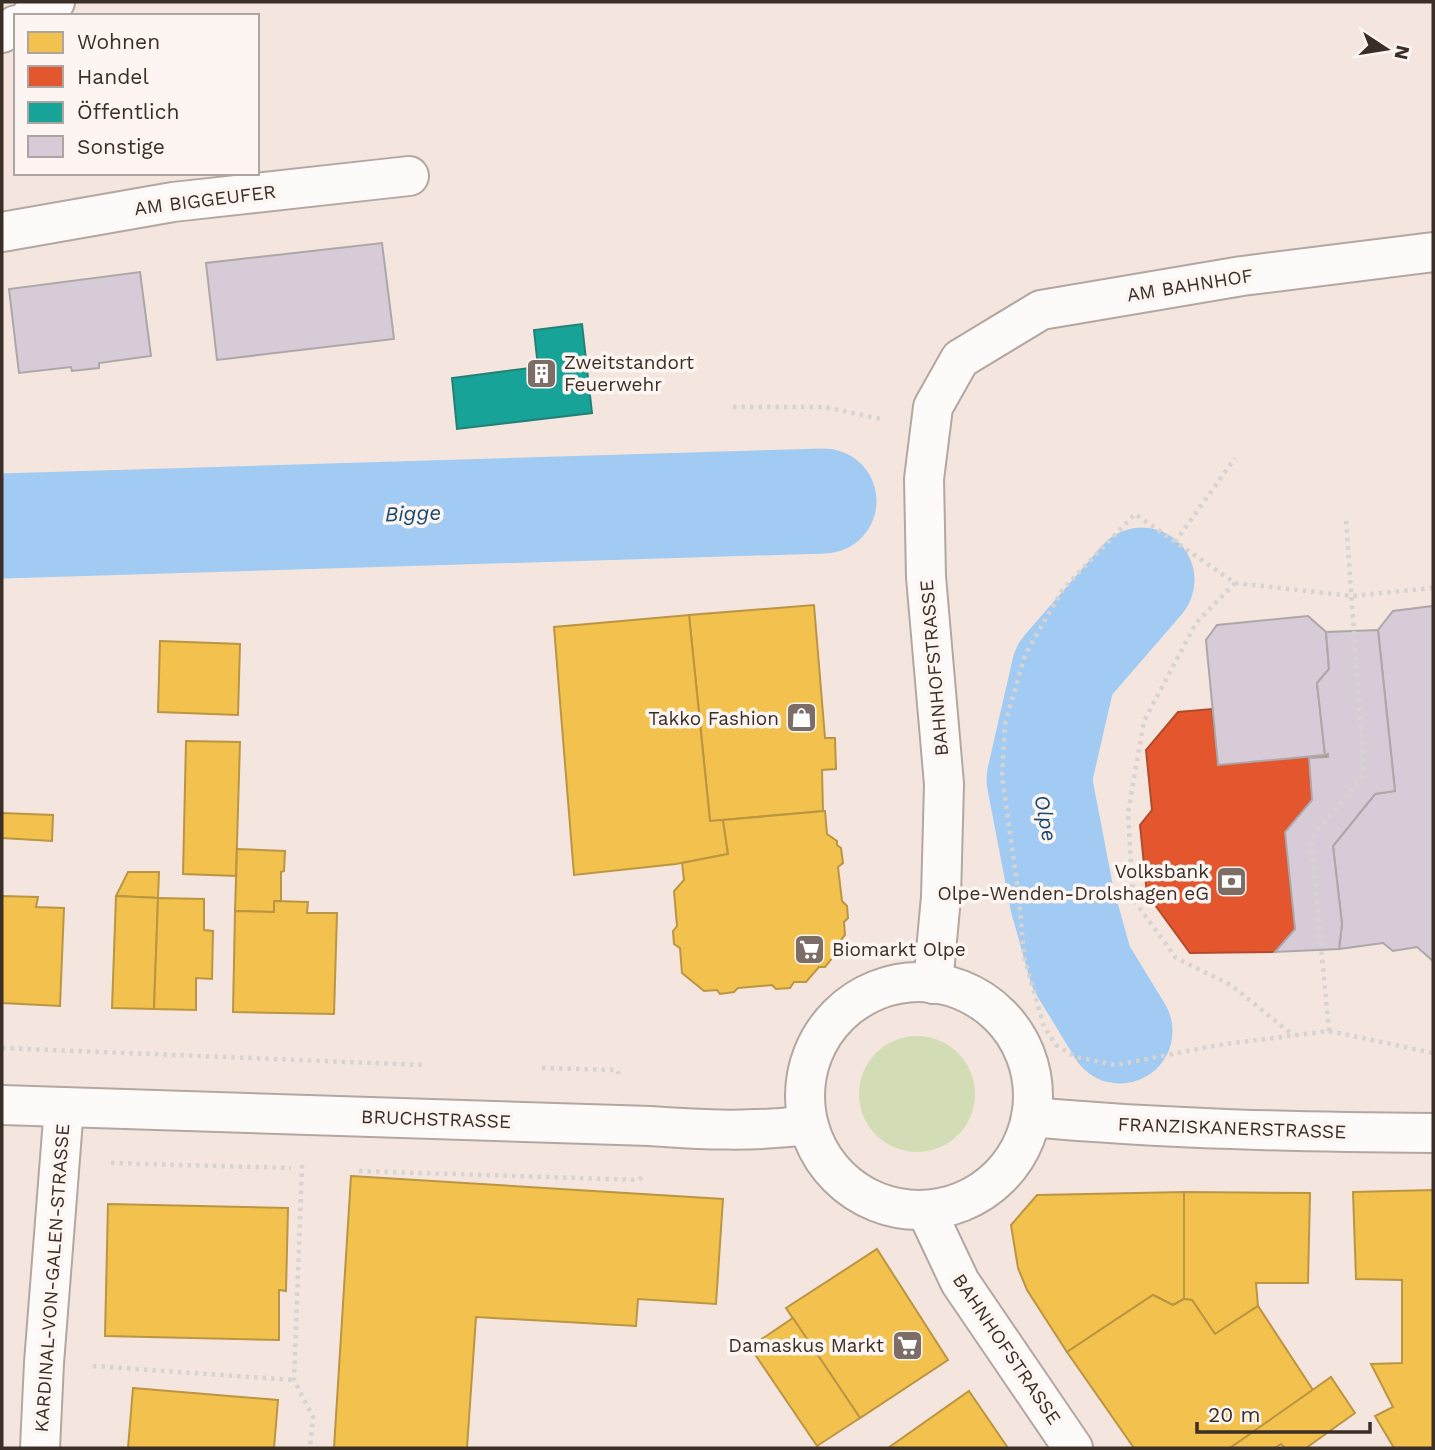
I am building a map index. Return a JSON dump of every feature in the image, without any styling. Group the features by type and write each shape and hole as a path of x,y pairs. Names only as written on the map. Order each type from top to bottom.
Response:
{"street":[{"path":"34,14 55,2"},
{"name":"AM BIGGEUFER","path":"2,232 173,202 410,176"},
{"name":"AM BAHNHOF","path":"960,359 1041,310 1242,276 1433,252"},
{"name":"BAHNHOFSTRASSE","path":"933,984 941,897 944,784 926,577 924,479 933,407 960,359"},
{"path":"901,984 933,984 964,991 990,1007 1012,1029 1031,1070 1031,1116 1018,1152 1007,1169 978,1194 962,1202 926,1210 886,1205 851,1188 824,1160 808,1125 804,1087 814,1051 834,1019 863,996 901,984"},
{"name":"BRUCHSTRASSE","path":"2,1105 650,1126 722,1131 757,1131 808,1125"},
{"name":"KARDINAL-VON-GALEN-STRASSE","path":"40,1448 64,1107"},
{"name":"FRANZISKANERSTRASSE","path":"1031,1116 1117,1125 1254,1131 1433,1133"},
{"name":"BAHNHOFSTRASSE","path":"926,1210 960,1282 1073,1448"}],"path":[{"path":"733,407 825,407 930,430"},
{"path":"1175,542 1235,458"},
{"path":"1433,588 1352,596 1235,583 1135,514 1063,589 1025,655 1005,724 1002,776 1020,898 1024,957 1044,1027 1056,1045 1076,1057 1116,1065 1218,1045 1329,1031 1433,1053"},
{"path":"1329,1031 1311,839 1364,774 1346,519"},
{"path":"1235,583 1196,623 1144,721 1128,813 1133,899 1176,958 1231,985 1294,1036"},
{"path":"304,1115 294,1380 313,1417 310,1448"},
{"path":"44,1363 294,1380"}],"green space":[{"path":"917,1036 939,1041 958,1053 970,1072 975,1094 970,1116 958,1135 939,1147 917,1152 895,1147 876,1135 864,1116 859,1094 864,1072 876,1053 895,1041"}],"building: Wohnen":[{"path":"814,605 825,738 835,738 836,769 822,770 823,811 710,821 689,615"},
{"path":"689,615 710,821 723,820 728,854 676,864 574,875 554,627"},
{"path":"160,641 240,644 238,715 158,712"},
{"path":"186,741 240,742 236,876 183,874"},
{"path":"825,811 827,834 837,841 841,848 843,863 838,867 842,901 847,906 848,918 844,922 845,935 832,951 833,957 825,967 819,967 806,982 794,982 790,988 776,989 772,985 738,988 734,992 720,994 717,990 704,991 682,973 680,948 674,944 673,931 677,926 674,891 684,880 682,863 728,854 723,820"},
{"path":"2,813 53,815 52,841 2,838"},
{"path":"237,849 285,851 284,871 281,872 281,901 274,901 274,912 235,911"},
{"path":"128,872 159,872 158,898 116,896"},
{"path":"2,896 38,897 36,907 64,908 60,1006 2,1003"},
{"path":"116,896 158,898 154,1009 112,1008"},
{"path":"158,898 204,899 204,930 213,931 212,979 196,978 196,1010 154,1009"},
{"path":"274,901 308,902 307,913 337,913 334,1014 233,1012 235,911 274,912"},
{"path":"351,1176 723,1199 716,1304 638,1299 636,1326 476,1317 467,1448 334,1448"},
{"path":"1433,1190 1433,1448 1394,1448 1375,1416 1393,1407 1371,1364 1402,1363 1402,1280 1356,1279 1353,1192"},
{"path":"1184,1192 1184,1299 1173,1305 1153,1295 1067,1352 1027,1290 1018,1268 1011,1225 1037,1195"},
{"path":"1184,1192 1310,1193 1308,1283 1256,1283 1258,1306 1215,1334 1192,1300 1184,1299"},
{"path":"108,1204 288,1208 286,1291 279,1290 279,1340 105,1336"},
{"path":"877,1249 948,1360 860,1418 786,1308"},
{"path":"1153,1295 1173,1305 1184,1299 1192,1300 1215,1334 1258,1306 1313,1390 1230,1448 1134,1448 1067,1352"},
{"path":"793,1318 860,1418 817,1446 750,1347"},
{"path":"1331,1377 1355,1413 1306,1448 1285,1448 1281,1444 1275,1448 1230,1448"},
{"path":"133,1388 278,1400 274,1448 128,1448"},
{"path":"969,1391 1008,1448 888,1448"}],"building: Handel":[{"path":"1212,709 1218,765 1328,754 1328,757 1309,758 1312,800 1285,832 1295,929 1275,952 1190,953 1147,894 1140,825 1152,810 1146,750 1178,712"}],"building: Öffentlich":[{"name":"Zweitstandort Feuerwehr","path":"582,324 592,413 457,429 452,378 538,367 534,330"}],"building: Sonstige":[{"path":"382,243 394,339 217,360 206,263"},
{"path":"140,272 151,356 99,363 99,368 72,371 71,367 19,373 9,289"},
{"path":"1433,606 1433,961 1417,947 1393,951 1383,943 1339,949 1342,924 1333,846 1375,794 1395,791 1378,630 1393,611"},
{"path":"1308,616 1326,632 1329,669 1317,683 1325,755 1218,765 1206,640 1217,625"},
{"path":"1378,630 1395,791 1375,794 1333,846 1342,924 1339,949 1275,952 1295,929 1285,832 1312,800 1309,758 1328,757 1328,754 1325,755 1317,683 1329,669 1326,632"}],"waterway":[{"name":"Bigge","path":"2,526 824,501"},
{"name":"Olpe","path":"1120,1031 1081,967 1062,899 1039,779 1064,670 1142,580"}],"place":[{"name":"Zweitstandort Feuerwehr","path":"541,373"},
{"name":"Takko Fashion","path":"802,718"},
{"name":"Volksbank Olpe-Wenden-Drolshagen eG","path":"1232,882"},
{"name":"Biomarkt Olpe","path":"809,949"},
{"name":"Damaskus Markt","path":"907,1345"}]}
